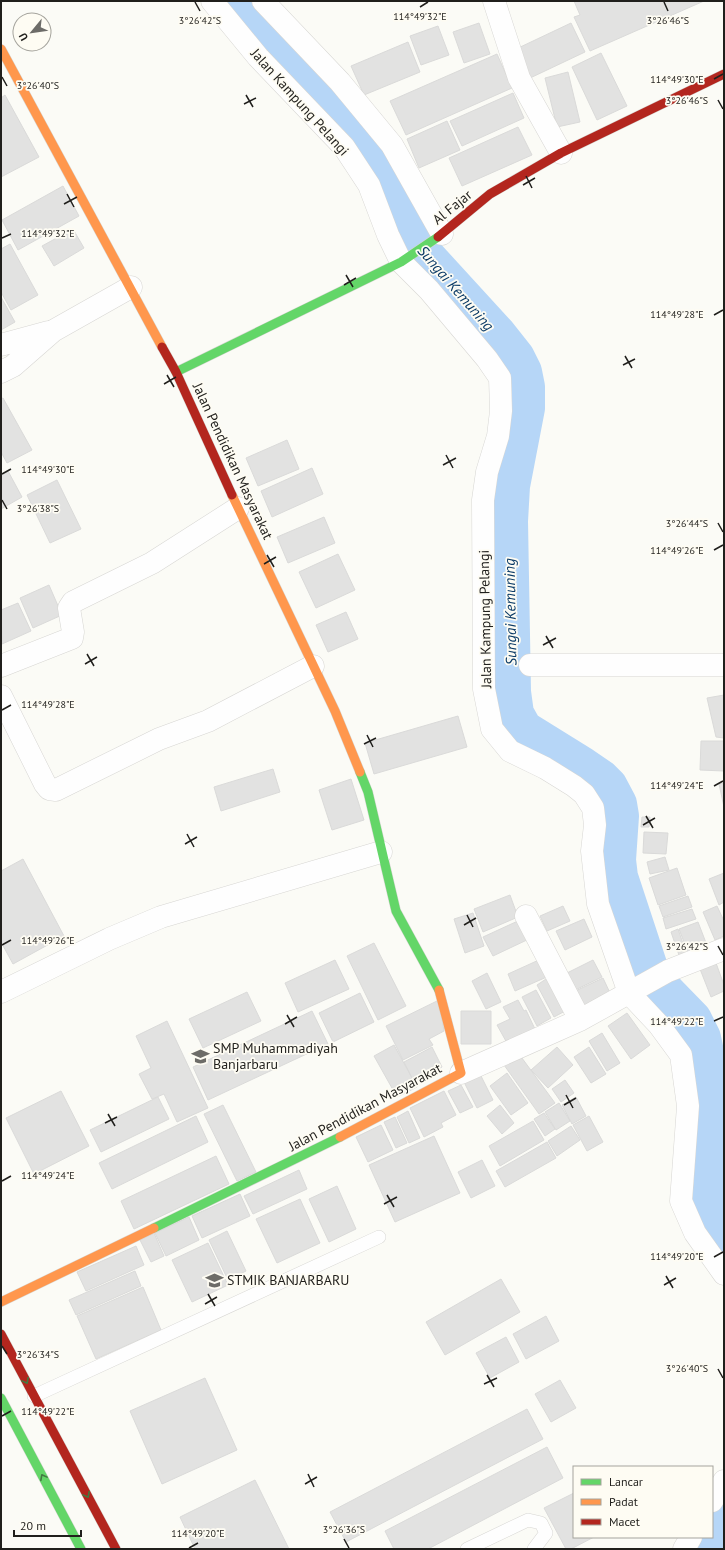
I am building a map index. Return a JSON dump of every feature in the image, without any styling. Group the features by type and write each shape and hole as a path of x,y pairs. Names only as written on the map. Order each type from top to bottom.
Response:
{"main road":[{"name":"Jalan Pendidikan Masyarakat","path":"1,49 176,372 238,508 335,711 368,792 396,911 442,994 461,1073 328,1144 1,1302"},
{"name":"Al Fajar","path":"176,372 403,261 439,237 490,194 561,153 724,74"},
{"path":"1,1334 116,1549"},
{"path":"1,1398 81,1549"}],"street":[{"name":"Jalan Kampung Pelangi","path":"212,1 258,57 344,147 369,185 388,235 403,261 487,359 500,378 501,411 498,436 487,472 483,500 484,689 492,728 510,751 545,768 574,786 584,794 593,808 595,825 592,851 598,904 632,992 681,1055 688,1106 681,1201 695,1233 724,1274"},
{"path":"263,1 340,82 392,145 439,237"},
{"path":"494,1 520,78 561,153"},
{"path":"1,372 13,366 53,331 131,287"},
{"path":"1,345 53,331"},
{"path":"1,666 72,638 73,632 69,608 73,602 152,563 238,508"},
{"path":"530,665 724,665"},
{"path":"1,696 45,784 49,789 56,790 159,739 208,722 314,666"},
{"path":"1,992 109,939 161,917 381,852"},
{"path":"526,916 580,1020"},
{"path":"461,1073 580,1020 668,971 724,949"},
{"path":"713,1500 724,1481"},
{"path":"684,1549 690,1538"}],"lane":[{"path":"34,1396 379,1237"},
{"path":"467,1549 528,1520 541,1523 546,1533 534,1549"}],"building":[{"path":"574,1 704,1 590,51 574,17 580,15"},
{"path":"479,23 490,54 464,63 453,32"},
{"path":"571,23 585,52 528,79 514,50"},
{"path":"438,26 449,55 421,65 410,36"},
{"path":"408,42 420,72 364,95 351,66"},
{"path":"601,53 627,106 597,120 572,67"},
{"path":"497,54 512,88 406,135 390,101"},
{"path":"568,72 580,122 557,127 545,78"},
{"path":"513,93 524,118 462,146 450,121"},
{"path":"5,95 39,157 1,177 1,98"},
{"path":"447,121 460,150 419,168 407,139"},
{"path":"518,127 532,155 462,186 449,158"},
{"path":"63,186 79,216 18,250 2,220"},
{"path":"73,229 84,248 54,266 42,246"},
{"path":"10,244 38,295 11,310 1,292 1,249"},
{"path":"1,297 15,322 1,330"},
{"path":"3,398 32,450 7,463 1,452 1,399"},
{"path":"287,440 299,469 258,486 246,458"},
{"path":"312,468 323,494 272,517 261,491"},
{"path":"8,471 22,497 1,509 1,475"},
{"path":"57,480 81,529 50,543 27,495"},
{"path":"324,517 335,543 288,563 277,537"},
{"path":"338,554 355,590 316,608 299,572"},
{"path":"49,585 62,615 33,628 20,598"},
{"path":"18,603 31,631 2,644 1,610"},
{"path":"346,612 358,639 328,652 316,625"},
{"path":"724,695 724,738 716,737 707,698"},
{"path":"458,716 467,747 374,774 365,743"},
{"path":"701,741 724,741 724,771 700,770"},
{"path":"273,769 280,792 221,811 214,787"},
{"path":"351,779 364,820 332,830 319,790"},
{"path":"724,783 724,807 719,784"},
{"path":"642,817 650,817 649,827 641,827"},
{"path":"644,832 668,833 666,854 643,853"},
{"path":"665,857 669,870 650,874 647,862"},
{"path":"23,859 64,936 13,964 1,942 1,871"},
{"path":"677,868 686,895 658,905 649,878"},
{"path":"724,873 724,902 719,905 709,879"},
{"path":"510,895 518,917 483,932 474,909"},
{"path":"688,896 692,907 663,917 659,906"},
{"path":"563,906 570,921 547,931 540,916"},
{"path":"717,906 724,921 724,936 715,940 703,912"},
{"path":"692,909 696,919 666,929 663,918"},
{"path":"473,913 484,946 465,953 454,919"},
{"path":"584,919 592,937 565,950 556,931"},
{"path":"520,920 529,939 493,956 483,937"},
{"path":"698,922 708,948 689,955 679,929"},
{"path":"678,929 687,955 680,958 671,932"},
{"path":"374,943 406,1006 378,1020 347,956"},
{"path":"541,959 549,976 515,991 508,974"},
{"path":"335,960 349,989 298,1012 285,983"},
{"path":"593,960 602,977 569,993 561,976"},
{"path":"716,963 724,985 724,991 711,997 700,969"},
{"path":"487,973 501,1002 486,1009 472,981"},
{"path":"549,977 567,1010 554,1017 537,985"},
{"path":"603,978 611,995 578,1012 569,994"},
{"path":"536,990 551,1018 537,1026 522,997"},
{"path":"247,992 261,1021 203,1048 189,1019"},
{"path":"360,993 374,1022 333,1042 319,1013"},
{"path":"439,1000 444,1031 429,1039 433,1045 403,1060 386,1026"},
{"path":"518,1000 524,1011 526,1010 535,1029 507,1043 497,1025 510,1019 503,1007"},
{"path":"312,1011 328,1044 208,1100 193,1067"},
{"path":"461,1011 491,1011 491,1044 461,1044"},
{"path":"627,1013 650,1045 631,1059 608,1026"},
{"path":"167,1021 208,1108 177,1122 164,1094 152,1099 139,1074 151,1068 136,1036"},
{"path":"602,1033 620,1063 607,1071 589,1041"},
{"path":"394,1045 417,1087 397,1097 374,1056"},
{"path":"432,1047 442,1067 414,1082 404,1062"},
{"path":"557,1047 573,1065 548,1088 531,1070"},
{"path":"589,1047 606,1074 591,1083 574,1057"},
{"path":"519,1054 555,1103 539,1114 504,1065"},
{"path":"507,1073 528,1103 511,1115 490,1086"},
{"path":"480,1074 493,1100 477,1108 464,1082"},
{"path":"565,1080 574,1093 561,1102 552,1089"},
{"path":"461,1085 473,1107 460,1113 448,1091"},
{"path":"61,1091 89,1146 34,1174 6,1118"},
{"path":"444,1091 456,1115 441,1123 443,1127 424,1137 410,1108"},
{"path":"158,1097 169,1119 101,1152 90,1130"},
{"path":"576,1097 586,1116 572,1124 562,1105"},
{"path":"559,1103 570,1121 556,1130 545,1112"},
{"path":"223,1105 256,1172 237,1181 204,1114"},
{"path":"500,1105 514,1123 502,1134 487,1116"},
{"path":"408,1111 420,1138 409,1143 397,1117"},
{"path":"544,1113 555,1129 545,1136 534,1119"},
{"path":"196,1116 208,1142 112,1189 99,1163"},
{"path":"589,1116 603,1142 587,1151 573,1125"},
{"path":"395,1117 407,1143 396,1148 384,1122"},
{"path":"533,1121 544,1140 500,1166 489,1146"},
{"path":"381,1125 393,1150 368,1162 356,1137"},
{"path":"571,1126 580,1140 557,1156 548,1141"},
{"path":"434,1136 460,1193 395,1222 369,1165"},
{"path":"547,1142 556,1158 505,1187 496,1171"},
{"path":"216,1156 229,1184 134,1229 121,1201"},
{"path":"482,1160 495,1186 471,1198 458,1172"},
{"path":"299,1170 307,1189 253,1214 244,1196"},
{"path":"337,1186 356,1229 329,1242 309,1199"},
{"path":"240,1194 250,1216 202,1238 192,1216"},
{"path":"300,1199 320,1243 277,1263 256,1219"},
{"path":"189,1217 199,1240 166,1256 155,1233"},
{"path":"227,1231 246,1271 228,1280 209,1240"},
{"path":"154,1233 164,1256 151,1262 140,1240"},
{"path":"208,1243 228,1285 192,1302 172,1260"},
{"path":"136,1246 144,1265 86,1291 77,1272"},
{"path":"135,1271 141,1286 76,1315 69,1300"},
{"path":"501,1279 520,1312 445,1355 426,1322"},
{"path":"143,1287 161,1330 96,1359 77,1316"},
{"path":"546,1316 559,1341 526,1359 513,1334"},
{"path":"506,1337 519,1362 490,1378 476,1353"},
{"path":"205,1378 237,1450 162,1484 130,1411"},
{"path":"560,1380 576,1408 551,1422 535,1394"},
{"path":"527,1409 543,1439 346,1542 330,1512"},
{"path":"547,1447 563,1478 428,1549 394,1549 385,1531"},
{"path":"255,1480 289,1549 195,1549 180,1517"},
{"path":"573,1494 573,1538 592,1538 571,1549 566,1549 544,1508"}],"waterway":[{"name":"Sungai Kemuning","path":"231,1 358,139 374,163 420,251 496,334 515,358 522,372 525,387 525,408 510,486 508,521 511,692 514,714 523,730 600,779 608,787 617,804 619,816 616,860 618,877 648,968 655,982 692,1020 701,1038 710,1081 715,1129 706,1193 707,1211 714,1231 724,1246"},
{"name":"Sungai Kemuning","path":"709,1549 724,1522"}],"traffic: fast":[{"path":"176,372 401,262 438,237"},
{"path":"360,772 368,792 396,911 439,990"},
{"path":"154,1228 340,1137"},
{"path":"1,1398 81,1549"}],"traffic: slow":[{"path":"1,49 162,347"},
{"path":"232,495 335,711 360,772"},
{"path":"340,1137 461,1073 439,990"},
{"path":"1,1302 154,1228"}],"traffic: jam":[{"path":"438,237 490,194 561,153 724,74"},
{"path":"162,347 176,372 232,495"},
{"path":"1,1334 116,1549"}],"place":[{"name":"SMP Muhammadiyah Banjarbaru","path":"200,1056"},
{"name":"STMIK BANJARBARU","path":"214,1280"}]}
